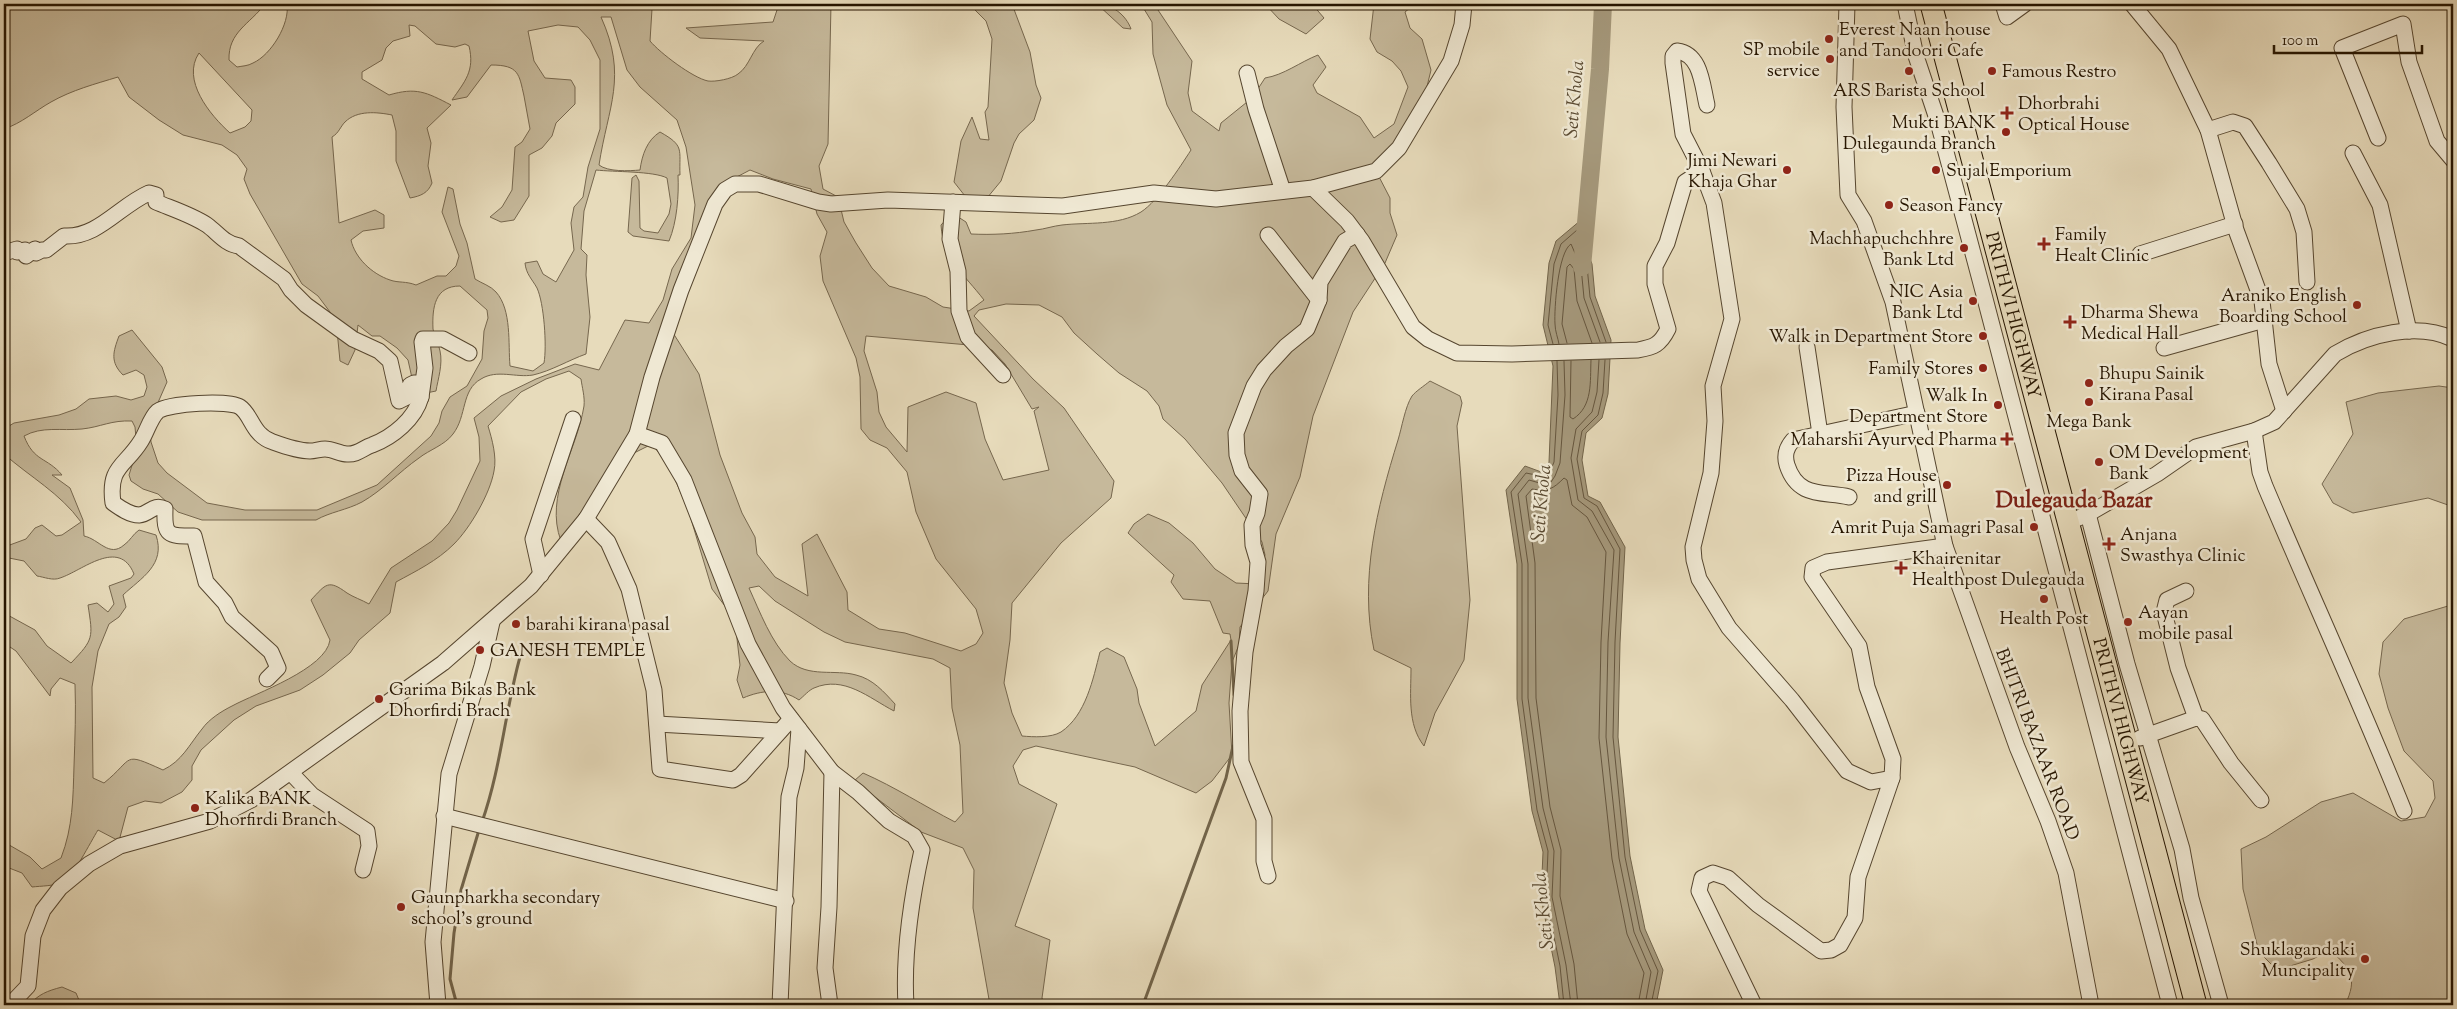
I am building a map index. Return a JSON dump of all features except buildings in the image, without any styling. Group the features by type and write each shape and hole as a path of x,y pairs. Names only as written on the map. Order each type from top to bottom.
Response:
{"highway":[{"name":"PRITHVI HIGHWAY","path":"1931,4 2196,1005"}],"street":[{"path":"10,1005 28,986 31,972 33,936 43,910 60,888 90,864 120,846 210,821 251,800 443,663 492,622 541,575 586,519 637,434 652,377 681,290 715,204 725,190 735,184 759,184 818,202 831,204 888,200 1063,206 1154,193 1216,199 1313,188 1376,171 1399,148 1451,61 1462,24 1464,4"},
{"name":"BHITRI BAZAAR ROAD","path":"1847,4 1844,107 1848,195 1864,221 1893,302 1946,546 2014,738 2048,821 2066,873 2091,1005"},
{"path":"1905,4 1916,56 1938,122 1984,291 2170,1005"},
{"path":"2003,4 2007,17 2025,4"},
{"path":"2132,4 2169,49 2208,130 2235,224 2262,301 2269,364 2284,411"},
{"path":"2378,138 2342,48 2403,24 2409,62 2437,141 2453,160"},
{"path":"1707,105 1695,60 1687,52 1677,51 1673,56 1673,63 1683,134 1702,171 1714,203 1732,319 1713,386 1715,421 1711,473 1693,547 1694,560 1700,579 1729,628 1792,700 1847,771 1871,782 1892,778"},
{"path":"1247,73 1256,109 1283,191"},
{"path":"2208,130 2233,122 2245,126 2297,209 2304,232 2307,282"},
{"path":"2352,154 2380,205 2409,331"},
{"path":"1313,188 1347,221 1357,234 1412,327 1428,339 1457,352 1512,354 1638,350 1653,348 1661,342 1668,329 1655,284 1655,266 1667,243 1685,182 1702,171"},
{"path":"4,253 17,249 17,252 25,250 26,256 35,250 36,253 46,250 64,236 78,236 97,228 135,199 150,193 156,195 156,202 182,212 206,225 231,245 240,246 284,278 291,290 306,305 353,339 379,351 390,361 399,401 407,397 410,385 414,383 418,383 421,397"},
{"path":"953,202 950,239 958,271 959,311 968,338 1003,375"},
{"path":"2140,254 2235,224"},
{"path":"1268,876 1264,861 1264,819 1241,762 1240,711 1245,652 1256,591 1258,562 1253,545 1252,525 1257,513 1260,494 1242,471 1237,455 1236,433 1254,386 1264,370 1286,346 1307,329 1319,300 1320,282 1345,241 1357,234"},
{"path":"1268,235 1319,300"},
{"path":"2164,348 2264,320"},
{"path":"2069,522 2088,514 2157,474 2196,447 2254,432 2274,422 2341,350 2383,334 2409,331 2429,333 2453,339"},
{"path":"266,679 278,668 277,662 271,652 232,617 225,603 206,582 194,536 177,537 168,532 164,525 166,509 161,506 140,515 130,513 113,503 111,491 115,470 141,442 156,413 164,408 190,403 233,404 242,408 253,427 271,442 310,451 326,449 347,455 359,452 371,445 380,443 418,409 425,368 422,342 424,339 443,339 470,353"},
{"path":"1807,347 1820,434"},
{"path":"1849,497 1817,493 1804,488 1791,476 1785,458 1787,447 1793,440 1917,413"},
{"path":"541,575 533,539 573,419"},
{"path":"2254,432 2260,472 2265,486 2306,585 2368,721 2404,811"},
{"path":"637,434 662,443 684,480 748,644 783,708 832,772 889,820 914,836 922,850 914,894 904,981 906,1005"},
{"path":"2088,514 2128,664 2182,849 2190,898 2221,1005"},
{"path":"586,519 608,542 629,589 654,690 660,769 733,780 741,775 780,732 795,724"},
{"path":"1754,1005 1699,891 1702,878 1713,873 1728,878 1758,905 1821,951 1831,950 1840,945 1855,918 1858,876 1892,778 1893,759 1867,687 1859,646 1812,577 1814,568 1827,562 1946,546"},
{"path":"2186,591 2167,600 2164,612 2178,668 2196,718"},
{"path":"438,1005 433,942 449,774 482,666 492,622"},
{"path":"2127,742 2149,736 2196,718 2202,719 2227,756 2261,800"},
{"path":"657,724 780,732"},
{"path":"780,1005 789,797 796,768 795,724"},
{"path":"830,1005 824,968 829,898 832,772"},
{"path":"291,773 312,795 367,831 369,846 363,870"},
{"path":"444,816 786,901"}],"shaded area":[{"path":"4,4 265,4 241,29 232,42 229,60 237,67 260,59 272,46 278,38 285,21 287,4 658,4 652,9 650,41 686,70 708,81 719,81 735,76 742,71 757,48 764,41 700,38 686,28 773,22 779,4 831,4 828,144 819,166 823,189 838,197 844,222 856,243 872,268 889,286 926,297 943,307 969,311 984,300 956,266 946,247 941,225 952,213 966,222 971,234 1011,233 1062,225 1123,220 1148,207 1168,183 1191,150 1167,105 1153,54 1152,22 1144,9 1138,4 1154,4 1192,61 1188,93 1192,111 1219,131 1221,123 1252,98 1265,78 1279,74 1318,55 1326,67 1313,85 1317,93 1360,117 1374,138 1394,124 1408,87 1401,71 1392,61 1377,52 1370,39 1374,4 1415,4 1405,12 1410,28 1422,39 1431,70 1422,107 1376,171 1390,198 1390,213 1397,235 1385,263 1353,312 1313,416 1300,477 1276,534 1268,591 1240,627 1239,645 1232,662 1229,703 1232,755 1212,781 1196,793 1135,767 1036,746 1023,750 1013,766 1019,784 1057,804 1015,926 1050,940 1042,998 1044,1005 990,1005 973,908 974,870 963,848 921,832 854,781 863,773 887,784 955,822 963,813 960,745 952,708 950,668 933,659 845,642 824,632 775,601 759,586 749,588 777,645 790,661 805,670 848,673 862,677 878,686 887,695 895,704 894,711 856,690 836,684 814,688 799,700 792,696 771,691 743,698 737,680 740,665 736,630 728,610 712,589 688,509 669,466 652,444 620,460 561,541 556,507 559,490 584,406 581,379 569,371 546,379 521,392 488,426 495,466 484,500 473,520 454,544 441,556 396,582 390,613 359,640 350,653 323,675 300,690 256,706 234,720 201,750 192,766 192,780 182,792 161,803 145,801 128,807 119,841 98,830 76,867 63,882 32,887 22,873 4,866 4,842 30,857 42,869 61,858 72,812 75,684 60,678 51,689 50,696 16,651 4,643 4,613 35,630 47,646 71,663 88,643 90,637 91,625 88,605 97,603 108,612 114,604 109,586 131,578 134,574 127,563 119,558 110,557 89,564 60,578 51,579 37,576 24,561 4,557 7,546 26,539 35,528 42,525 56,536 62,535 81,522 64,502 4,454 4,429 14,423 59,415 76,409 89,399 116,396 131,400 144,396 147,387 144,375 136,370 123,375 114,361 115,347 119,336 132,330 162,367 167,382 149,423 151,442 158,463 167,473 207,503 245,510 317,510 377,485 431,436 450,397 467,386 482,359 484,331 488,318 487,310 460,286 452,287 440,294 433,313 434,332 441,356 436,391 426,393 412,378 408,360 397,348 380,336 372,336 358,325 355,350 348,365 340,361 336,320 318,296 302,284 250,194 244,179 247,169 237,155 222,145 183,135 159,120 129,97 118,77 67,94 17,124 4,129","holes":["601,17 611,17 627,70 640,87 677,120 686,147 695,205 691,238 672,269 663,300 649,323 625,320 599,370 575,364 536,379 501,396 474,418 479,437 480,461 449,523 432,541 391,568 369,604 331,585 324,587 311,600 330,640 326,651 316,661 288,679 232,706 216,716 205,725 185,752 163,770 134,759 125,763 104,783 93,778 92,687 98,651 109,624 119,617 126,607 123,595 155,563 158,555 156,535 139,530 128,542 114,550 84,536 83,520 70,488 52,475 62,475 32,451 24,436 45,430 82,429 132,421 135,427 137,449 129,475 131,481 143,489 158,494 178,512 202,520 316,520 356,505 370,497 412,463 450,438 457,427 470,390 481,379 500,374 533,375 586,354 590,317 586,275 587,255 581,249 584,211 596,170 643,173 667,178 671,204 669,214 658,233 644,231 640,228 639,181 636,175 632,178 628,232 633,236 669,241 676,217 678,175 680,175 680,154 674,141 660,132 655,135 646,148 640,170 613,170 599,165 614,91 613,57 609,38","409,25 415,26 436,44 455,47 465,44 469,46 471,55 470,69 465,81 452,100 467,97 491,65 500,65 512,69 519,77 530,129 522,142 515,147 512,190 502,207 490,217 501,222 514,220 529,196 529,155 542,148 552,136 556,123 575,104 575,87 571,80 545,78 534,61 528,31 558,25 578,27 590,40 600,60 600,129 588,167 583,197 574,207 571,223 574,250 556,282 543,274 537,261 525,263 528,273 537,288 544,325 544,363 533,371 510,366 505,308 494,290 475,279 467,243 460,224 453,189 448,187 442,212 459,256 456,266 446,276 437,276 416,285 393,281 377,274 360,259 353,247 351,240 363,231 384,228 384,215 375,210 339,223 332,137 345,122 355,115 374,113 392,115 396,131 396,161 410,198 424,194 432,183 428,166 431,143 427,128 451,105 421,92 407,91 389,95 362,79 362,72 382,60 386,48 393,41 410,36","199,53 252,110 251,121 245,127 230,133 214,117 200,96 193,74 194,63","750,170 773,179 811,189 817,214 827,232 820,256 823,281 856,358 860,377 861,429 870,440 887,448 907,472 916,512 936,559 976,609 983,633 976,644 961,651 905,633 879,629 848,610 847,592 817,534 802,544 808,596 775,577 757,554 755,537 742,513 720,455 699,374 668,325 731,180","1006,304 1039,305 1062,317 1074,333 1097,354 1119,373 1147,391 1159,406 1163,419 1185,439 1222,483 1262,542 1265,555 1257,584 1236,583 1215,569 1193,543 1169,523 1148,514 1134,524 1128,533 1174,575 1171,582 1183,599 1210,601 1223,633 1230,634 1231,640 1202,685 1196,711 1155,746 1139,703 1137,689 1124,657 1107,648 1100,652 1091,685 1077,716 1061,732 1047,736 1022,736 1012,713 1004,683 1010,640 1012,603 1061,543 1111,498 1114,481 1064,408 1033,379 974,316 979,310","866,336 969,345 992,350 1005,364 1032,409 1039,407 1034,411 1049,470 1003,480 985,439 976,403 946,392 908,407 907,452 886,427 879,412 877,392 864,351"]},
{"path":"975,4 1012,4 1030,52 1036,85 1041,98 1034,120 1019,134 1001,181 987,198 965,196 954,182 961,141 972,117 980,139 989,140 985,112 988,107 992,39 986,21 975,10"},
{"path":"1097,4 1108,6 1118,11 1126,19 1131,29 1123,28"},
{"path":"1265,4 1312,4 1324,18 1306,34 1279,19"},
{"path":"1430,381 1460,396 1462,403 1457,426 1470,600 1464,660 1435,713 1424,746 1412,719 1411,668 1374,650 1368,597 1372,544 1383,492 1399,435 1412,396"},
{"path":"2439,386 2453,388 2453,515 2448,505 2428,498 2353,513 2333,503 2322,484 2353,434 2346,402 2378,393"},
{"path":"2453,600 2453,1005 2345,1005 2352,981 2343,963 2330,950 2313,959 2277,970 2259,952 2243,889 2241,849 2266,837 2321,802 2353,793 2401,821 2425,817 2435,798 2433,781 2404,751 2388,708 2379,674 2383,642 2404,619 2448,606"},
{"path":"62,987 76,993 81,1005 29,1005 44,993"}],"water":[{"path":"1587,215 1584,243 1592,264 1595,296 1611,340 1608,394 1602,418 1586,433 1582,460 1588,496 1600,502 1625,547 1618,737 1630,856 1645,929 1663,970 1656,1005 1560,1005 1555,967 1541,898 1543,852 1532,811 1517,699 1517,564 1506,490 1525,466 1544,473 1549,462 1553,366 1543,325 1549,263 1556,241"}],"waterway":[{"name":"Seti Khola","path":"1582,267 1600,69 1603,4"},
{"path":"1231,641 1234,695"},
{"path":"482,822 494,781 520,657"},
{"path":"1143,1005 1226,778 1233,746"},
{"path":"457,1005 450,979 454,933 461,890 479,830"}],"place":[{"name":"Everest Naan house and Tandoori Cafe","path":"1829,39"},
{"name":"SP mobile service","path":"1830,59"},
{"name":"ARS Barista School","path":"1909,71"},
{"name":"Famous Restro","path":"1992,71"},
{"name":"Dhorbrahi Optical House","path":"2007,113"},
{"name":"Mukti BANK Dulegaunda Branch","path":"2006,132"},
{"name":"Jimi Newari Khaja Ghar","path":"1787,170"},
{"name":"Sujal Emporium","path":"1936,170"},
{"name":"Season Fancy","path":"1889,205"},
{"name":"Family Healt Clinic","path":"2044,244"},
{"name":"Machhapuchchhre Bank Ltd","path":"1964,248"},
{"name":"NIC Asia Bank Ltd","path":"1973,301"},
{"name":"Araniko English Boarding School","path":"2357,305"},
{"name":"Dharma Shewa Medical Hall","path":"2070,322"},
{"name":"Walk in Department Store","path":"1983,336"},
{"name":"Family Stores","path":"1983,368"},
{"name":"Bhupu Sainik Kirana Pasal","path":"2089,383"},
{"name":"Mega Bank","path":"2089,402"},
{"name":"Walk In Department Store","path":"1998,405"},
{"name":"Maharshi Ayurved Pharma","path":"2007,439"},
{"name":"OM Development Bank","path":"2099,462"},
{"name":"Pizza House and grill","path":"1947,485"},
{"name":"Amrit Puja Samagri Pasal","path":"2034,527"},
{"name":"Anjana Swasthya Clinic","path":"2109,544"},
{"name":"Khairenitar Healthpost Dulegauda","path":"1901,568"},
{"name":"Health Post","path":"2044,599"},
{"name":"Aayan mobile pasal","path":"2128,622"},
{"name":"barahi kirana pasal","path":"516,624"},
{"name":"GANESH TEMPLE","path":"480,650"},
{"name":"Garima Bikas Bank Dhorfirdi Brach","path":"379,699"},
{"name":"Kalika BANK Dhorfirdi Branch","path":"195,808"},
{"name":"Gaunpharkha secondary school's ground","path":"401,907"},
{"name":"Shuklagandaki Muncipality","path":"2365,959"}],"district":[{"name":"Dulegauda Bazar","path":"2074,499"}]}
